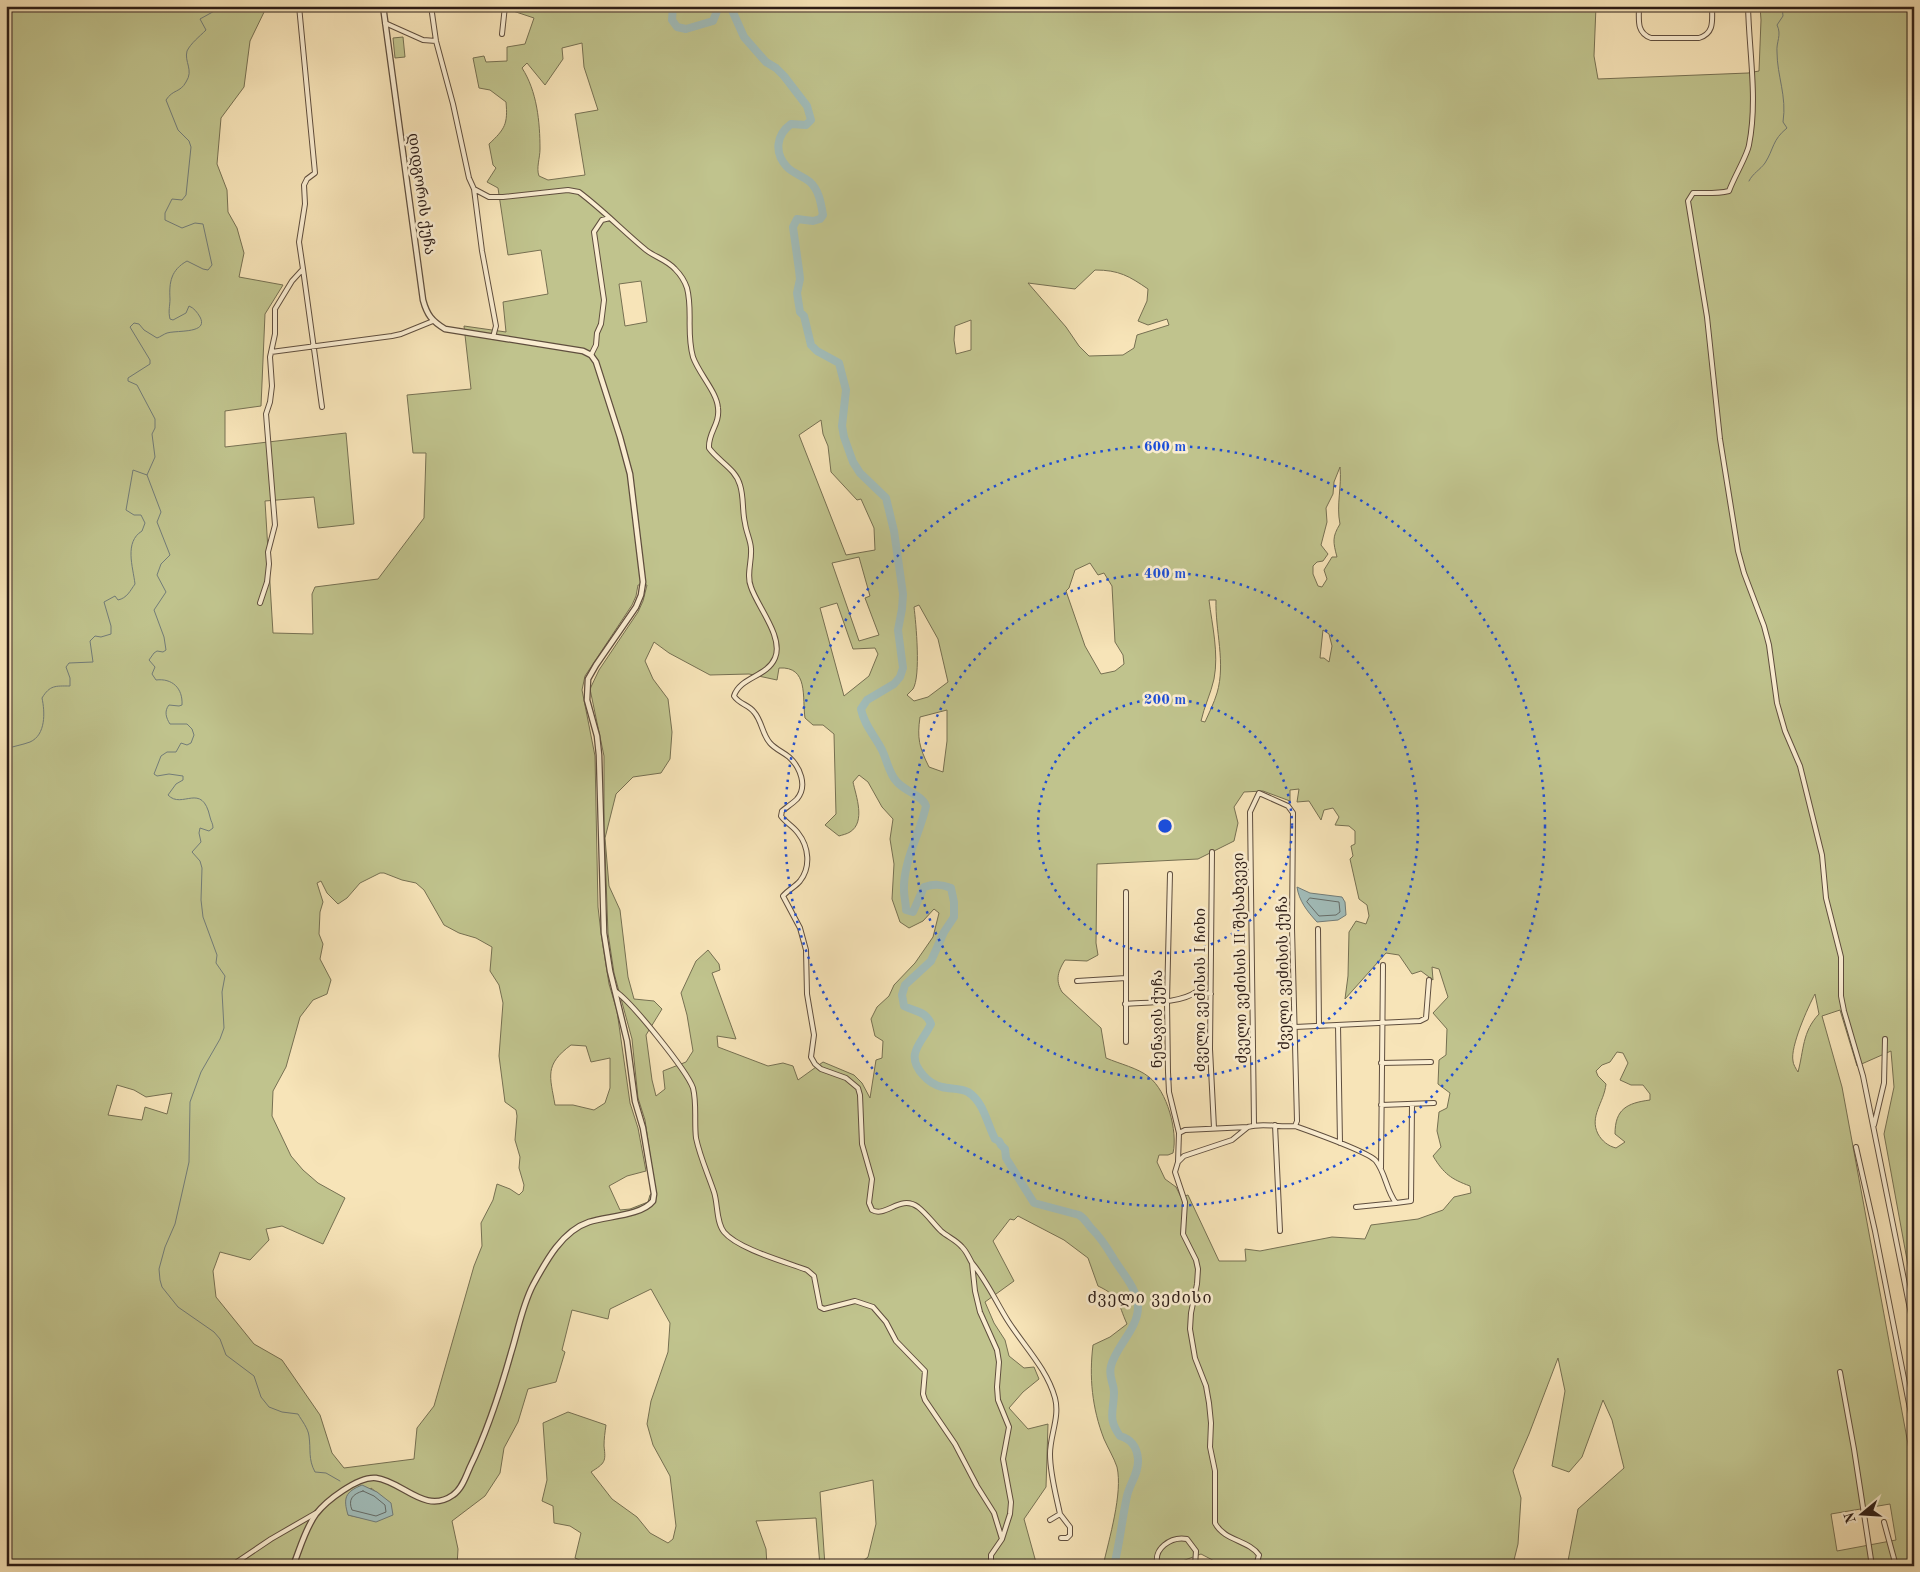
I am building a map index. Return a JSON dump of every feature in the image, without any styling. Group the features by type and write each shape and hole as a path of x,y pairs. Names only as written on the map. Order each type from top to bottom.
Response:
{"street":[{"path":"299,6 315,173 307,179 304,185 305,204 299,242 322,407"},
{"name":"დიდგორის ქუჩა","path":"383,6 423,300 426,312 432,321"},
{"path":"431,6 436,41 453,104 468,178 474,189 482,251 496,326 493,337"},
{"path":"502,34 504,6"},
{"path":"1639,6 1641,31 1645,36 1651,38 1699,38 1706,36 1712,28 1712,6"},
{"path":"1748,6 1752,78 1752,120 1749,147 1729,190 1719,193 1693,194 1688,201 1707,317 1720,439 1738,551 1744,573 1764,626 1785,732 1800,766 1822,855 1826,898 1841,957 1841,996 1863,1076 1914,1329"},
{"path":"385,23 423,40 436,41"},
{"path":"474,189 489,197 503,198 568,190 579,192 648,252 675,268 686,287 689,300 690,346 695,362 704,381 712,391 718,406 718,421 708,441 709,448 735,475 740,485 744,523 751,549 750,586 772,631 776,646 776,657 768,668 744,682 736,690 734,696 737,701 755,713 771,745 789,757 800,771 802,783 800,795 782,811 781,816 798,833 804,843 808,863 798,883 782,896 800,928 806,950 807,994 814,1035 812,1057 815,1064 821,1069 846,1078 858,1088 861,1104 862,1144 872,1179 870,1203 872,1210 876,1212 907,1203 916,1206 942,1232 955,1240 977,1267 1009,1322 1050,1383 1055,1400 1056,1417 1050,1454 1060,1514 1070,1527 1070,1535 1067,1538 1061,1538"},
{"path":"591,355 596,345 597,333 601,324 604,300 594,232 602,220 610,218"},
{"path":"260,603 267,582 268,552 275,525 266,414 272,386 271,352 276,334 275,309 292,281 304,268"},
{"path":"231,1566 271,1539 317,1513 353,1483 367,1478 384,1480 408,1493 430,1501 439,1501 452,1496 460,1487 479,1448 497,1401 524,1308 532,1287 547,1260 563,1239 573,1230 588,1222 643,1209 653,1201 654,1194 643,1128 635,1101 627,1041 610,971 604,933 599,755 597,736 587,700 586,689 588,679 596,665 636,607 641,595 642,582 630,474 596,362 591,355 583,351 445,329 432,321 401,334 271,352"},
{"name":"ძველი ვეძისის ქუჩა","path":"1259,794 1288,806 1292,813 1298,1114 1295,1126"},
{"name":"ძველი ვეძისის II შესახვევი","path":"1254,1125 1250,812 1259,794"},
{"name":"ძველი ვეძისის I ჩიხი","path":"1212,852 1210,1048 1214,1128"},
{"name":"ნენავის ქუჩა","path":"1170,874 1167,1001 1169,1092 1179,1133 1178,1162"},
{"path":"1126,892 1126,1042"},
{"path":"1318,929 1319,1026"},
{"path":"1381,1168 1383,965"},
{"path":"1077,981 1126,978"},
{"path":"1295,1027 1420,1021 1426,1018 1429,980"},
{"path":"615,990 623,996 648,1026 688,1079 693,1090 696,1137 723,1230 744,1246 807,1270 814,1276 820,1307 824,1309 855,1301 872,1307 886,1322 896,1341 925,1372 923,1394 925,1400 955,1444 977,1486 994,1513 1002,1538"},
{"path":"1125,1004 1167,1001 1191,996 1196,992 1211,994"},
{"path":"1338,1025 1340,1143"},
{"path":"1874,1127 1884,1083 1884,1039"},
{"path":"1381,1063 1431,1062"},
{"path":"1381,1105 1434,1103"},
{"path":"1356,1206 1411,1201 1412,1105"},
{"path":"1179,1133 1185,1130 1248,1127 1254,1125 1295,1126 1375,1159 1381,1168 1392,1198 1396,1203"},
{"path":"1275,1125 1280,1231"},
{"path":"1248,1127 1232,1140 1213,1148 1195,1152 1178,1162 1175,1172 1184,1202 1183,1234 1196,1260 1198,1270 1190,1329 1195,1358 1206,1386 1209,1403 1211,1422 1210,1447 1215,1471 1215,1523 1219,1530 1256,1550 1259,1555 1256,1566"},
{"path":"1856,1147 1875,1231 1914,1429"},
{"path":"972,1263 975,1291 980,1312 997,1350 999,1362 998,1400 1009,1427 1004,1459 1011,1502 1010,1514 1002,1538 991,1555 994,1566"},
{"path":"1840,1372 1872,1566"},
{"path":"1914,1491 1914,1505"},
{"path":"293,1566 303,1539 317,1513"},
{"path":"1050,1520 1060,1514"},
{"path":"1884,1522 1896,1566"},
{"path":"1158,1566 1156,1560 1158,1551 1170,1540 1179,1537 1187,1538 1196,1551 1195,1566"}],"green space":[{"path":"6,6 267,6 250,41 244,87 221,118 217,164 227,190 228,212 237,228 244,253 239,277 283,285 265,314 261,406 225,411 225,447 346,433 354,524 318,528 314,497 265,501 273,633 313,634 312,594 315,587 378,579 424,518 426,453 413,453 407,395 471,389 464,326 506,332 503,302 548,294 541,250 508,255 498,188 487,182 496,168 493,165 489,144 504,126 506,121 506,102 490,90 479,88 473,58 484,56 486,62 507,61 507,47 525,44 534,18 510,10 512,6 1596,6 1594,56 1598,79 1759,71 1760,6 1914,6 1914,1298 1884,1134 1894,1087 1891,1051 1857,1066 1840,1010 1822,1016 1842,1087 1910,1455 1914,1455 1914,1566 1567,1566 1578,1509 1624,1468 1612,1420 1603,1400 1582,1457 1569,1472 1552,1466 1565,1391 1558,1358 1513,1471 1521,1498 1518,1544 1514,1560 1510,1566 1224,1566 1201,1554 1169,1566 1151,1562 1150,1566 1103,1566 1115,1516 1118,1478 1117,1467 1104,1439 1094,1404 1091,1369 1093,1345 1110,1337 1127,1324 1115,1297 1098,1286 1088,1258 1064,1240 1018,1216 1014,1220 1010,1219 993,1241 1014,1281 985,1302 994,1323 1005,1340 1009,1356 1024,1368 1034,1367 1039,1379 1023,1392 1009,1408 1028,1429 1048,1424 1046,1487 1024,1519 1037,1566 857,1566 868,1557 876,1524 873,1480 820,1492 825,1566 820,1566 816,1518 756,1521 766,1549 767,1566 599,1566 597,1561 588,1564 575,1558 581,1533 570,1526 554,1523 553,1506 542,1501 547,1480 543,1423 568,1412 606,1425 604,1462 591,1472 612,1499 637,1517 650,1533 668,1543 673,1539 676,1526 670,1476 653,1445 647,1424 651,1401 668,1352 670,1323 651,1289 610,1309 608,1319 572,1310 562,1350 565,1352 556,1382 528,1389 518,1422 504,1448 500,1473 485,1496 452,1521 458,1549 457,1566 6,1566","holes":["582,43 584,67 598,110 575,114 585,175 548,180 539,176 540,139 537,107 531,87 522,68 527,63 545,85 563,59 562,48","1095,270 1117,273 1129,277 1148,289 1147,301 1138,321 1148,325 1167,319 1169,325 1137,335 1134,348 1123,355 1089,356 1079,346 1066,327 1028,283 1075,289","641,281 647,322 625,326 619,284","971,320 971,350 956,354 954,340 955,326","821,420 823,434 828,446 831,472 857,500 861,499 874,528 875,550 846,555 799,435","1340,467 1340,524 1334,540 1337,557 1332,557 1324,570 1327,579 1322,587 1318,586 1313,574 1313,566 1317,562 1323,561 1328,554 1321,545 1327,522 1326,508 1333,494 1334,482","859,557 870,596 865,598 879,635 859,641 832,563","1090,563 1098,575 1104,573 1112,586 1115,642 1123,655 1124,664 1115,671 1101,674 1085,646 1066,591 1069,588 1075,570","638,585 647,585 638,612 599,670 590,689 604,756 604,825 608,933 614,973 632,1039 638,1098 645,1120 655,1189 650,1195 648,1202 630,1209 620,1210 609,1186 627,1176 646,1171 638,1128 630,1103 617,1011 609,984 601,933 598,907 595,756 582,690 585,676 632,605","1209,600 1216,600 1220,682 1205,722 1201,721 1213,684 1216,659","837,603 853,649 875,648 878,654 869,676 844,696 820,608","919,605 938,639 948,682 928,697 914,701 907,695 913,689 917,673 914,607","1323,630 1329,634 1332,646 1329,662 1324,658 1320,658","654,642 669,653 710,675 749,674 777,680 779,668 789,669 800,678 805,718 813,725 823,725 834,734 836,814 825,825 839,836 849,833 855,828 858,822 859,809 853,782 859,775 868,782 882,807 893,819 890,839 894,864 892,899 900,922 909,928 923,921 934,909 939,913 933,937 915,963 894,985 889,996 877,1007 871,1019 875,1036 883,1041 882,1058 876,1060 870,1098 862,1083 854,1075 823,1062 798,1080 793,1066 783,1063 768,1066 718,1047 717,1036 736,1039 712,973 720,970 719,964 708,950 696,961 681,993 693,1051 686,1062 663,1071 665,1089 656,1096 646,1035 662,1009 654,1001 634,999 628,977 620,910 609,886 605,838 616,794 633,777 661,773 670,759 672,732 668,699 653,679 645,661","947,710 947,741 943,772 929,767 923,754 919,737 920,717","1299,789 1297,802 1309,801 1321,820 1324,810 1333,808 1339,817 1335,825 1349,826 1355,831 1355,844 1351,846 1353,856 1350,859 1359,899 1367,905 1369,916 1366,924 1356,921 1349,932 1348,976 1345,999 1386,953 1399,955 1412,974 1421,971 1433,980 1432,967 1439,969 1448,997 1433,1013 1447,1029 1446,1055 1439,1060 1438,1084 1450,1093 1447,1108 1439,1112 1437,1131 1441,1147 1433,1156 1448,1175 1470,1186 1471,1193 1454,1197 1443,1210 1418,1219 1371,1225 1365,1239 1332,1237 1260,1251 1245,1249 1246,1261 1219,1261 1188,1195 1181,1197 1176,1187 1165,1179 1157,1162 1159,1155 1173,1153 1174,1144 1170,1112 1161,1092 1145,1074 1106,1058 1101,1028 1062,992 1058,980 1059,972 1065,960 1087,961 1098,955 1096,943 1097,864 1198,859 1234,841 1238,823 1234,807 1244,792 1263,791 1290,801 1290,790","380,873 416,883 424,890 444,925 459,933 476,938 492,947 490,971 499,985 503,1003 499,1056 505,1102 516,1110 515,1140 520,1157 519,1168 524,1185 523,1191 519,1195 497,1184 493,1200 481,1223 482,1246 474,1266 434,1406 417,1428 414,1459 344,1468 332,1453 320,1415 282,1360 254,1344 216,1297 213,1271 220,1252 250,1260 269,1240 266,1229 282,1226 323,1244 345,1198 318,1183 303,1170 291,1156 272,1116 273,1091 286,1067 300,1017 313,1000 327,994 331,980 320,959 323,944 319,934 320,912 323,902 317,883 321,881 327,893 338,904 347,898 360,883","1815,994 1819,1014 1806,1034 1798,1072 1794,1064 1793,1055 1794,1046 1804,1017","571,1045 586,1046 591,1062 610,1058 610,1088 605,1103 594,1110 573,1105 555,1105 551,1079 553,1065 562,1052","1617,1052 1623,1053 1628,1063 1620,1080 1631,1085 1643,1085 1650,1094 1650,1100 1629,1105 1620,1113 1617,1119 1615,1134 1625,1142 1616,1148 1603,1141 1596,1127 1596,1115 1606,1084 1596,1071 1602,1065 1610,1062","117,1085 134,1090 146,1097 172,1093 167,1114 145,1107 142,1120 108,1115","371,1488 390,1503 362,1518 348,1515","1890,1504 1896,1540 1837,1551 1831,1514"]},
{"path":"403,37 405,57 395,58 393,38"}],"water":[{"path":"1297,887 1310,893 1342,897 1345,902 1346,915 1338,920 1317,922 1304,906"},
{"path":"362,1485 377,1492 391,1503 393,1515 376,1522 348,1515 347,1496 352,1490"}],"waterway":[{"path":"6,749 30,742 39,734 42,729 44,716 42,698 50,688 70,686 70,678 66,667 69,663 93,662 90,641 95,636 101,637 111,634 111,626 104,602 115,596 118,600 124,598 135,584 131,548 136,536 142,531 145,523 141,515 134,515 126,510 133,470 147,475 155,457 152,434 155,428 155,419 137,385 128,381 128,378 150,364 150,360 130,327 134,323 139,324 144,330 157,338 167,333 196,329 202,322 197,312 189,306 186,313 173,320 169,316 170,287 172,277 177,268 187,261 208,270 212,265 203,224 195,223 182,228 165,220 165,213 172,199 182,200 186,195 191,147 189,141 178,130 166,100 186,82 189,74 187,51 206,30 200,19 218,9 217,6"},
{"path":"673,6 672,20 677,27 686,29 713,21 719,6"},
{"path":"727,6 731,8 744,37 766,62 784,76 807,106 811,120 806,125 791,124 782,133 779,144 780,156 787,167 807,180 816,189 823,215 820,219 813,221 797,219 793,227 800,279 797,293 800,312 804,316 811,345 817,351 839,363 846,390 842,426 844,437 853,462 860,473 886,498 894,531 903,594 898,630 903,668 900,677 894,684 867,700 861,709 870,730 882,750 894,779 921,799 926,806 904,879 906,910 913,912 924,887 931,885 951,888 954,902 954,917 944,932 931,961 905,985 902,995 904,1006 920,1012 931,1024 916,1049 915,1061 923,1075 931,1082 942,1087 968,1092 978,1101 995,1139 1005,1149 1006,1158 1034,1203 1079,1215 1083,1218 1100,1238 1132,1286 1137,1300 1137,1315 1134,1323 1117,1351 1110,1370 1114,1392 1112,1419 1120,1436 1133,1444 1138,1459 1137,1469 1127,1496 1114,1566"},
{"path":"1749,181 1765,163 1776,141 1787,128 1783,122 1784,103 1777,52 1779,32 1777,25 1783,16 1782,6"},
{"path":"147,475 161,512 157,522 170,555 161,564 157,575 166,592 154,610 164,637 166,650 163,652 157,651 149,660 155,667 152,674 156,680 172,683 181,694 182,705 169,705 167,707 166,714 170,724 187,724 192,729 194,735 191,743 187,745 181,743 176,752 167,752 161,756 154,774 157,776 169,774 183,776 183,780 176,784 168,795 173,799 179,800 197,798 202,800 206,806 213,828 209,831 200,828 201,842 192,852 200,861 202,868 201,900 203,917 217,955 216,963 225,976 222,992 224,1028 220,1039 201,1072 190,1102 189,1162 175,1224 165,1247 159,1269 160,1280 162,1287 178,1307 214,1332 220,1339 226,1355 254,1376 261,1397 269,1407 282,1412 298,1414 308,1433 311,1459 315,1472 326,1473 340,1481"}],"district":[{"name":"ძველი ვეძისი","path":"1150,1297"}]}
